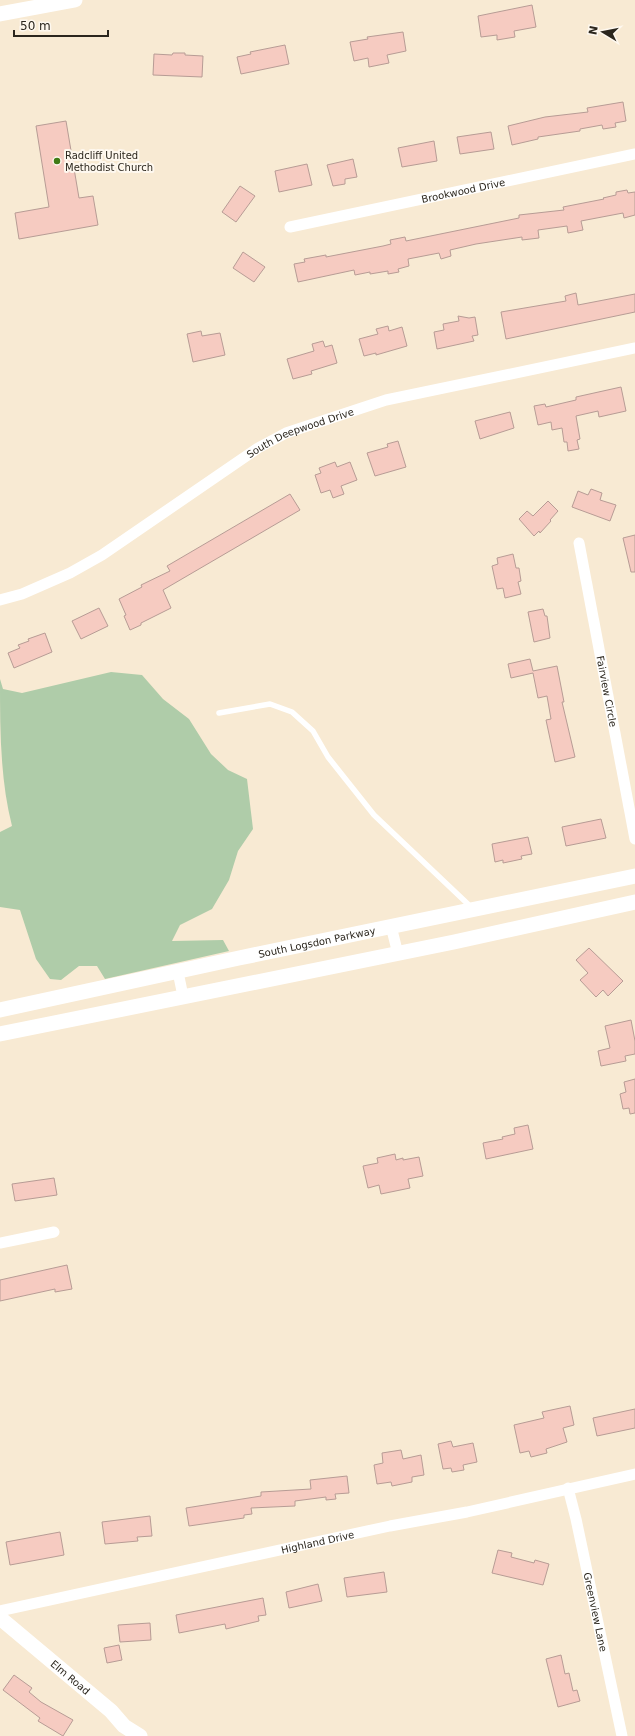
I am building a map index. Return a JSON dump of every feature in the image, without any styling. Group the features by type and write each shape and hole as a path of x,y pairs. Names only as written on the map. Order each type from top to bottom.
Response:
{"main road":[{"path":"0,14 74,0"},
{"name":"South Logsdon Parkway","path":"0,1010 391,926 635,876"},
{"path":"0,1034 398,954 635,902"},
{"name":"Elm Road","path":"0,1618 111,1711 124,1726 140,1736"}],"street":[{"name":"Brookwood Drive","path":"290,227 635,154"},
{"name":"South Deepwood Drive","path":"0,600 70,573 102,555 258,448 286,433 386,400 635,348"},
{"name":"Fairview Circle","path":"579,543 635,839"},
{"path":"391,926 398,954"},
{"path":"178,972 183,996"},
{"path":"0,1243 54,1232"},
{"name":"Highland Drive","path":"0,1611 390,1526 466,1512 635,1474"},
{"name":"Greenview Lane","path":"568,1488 576,1519 622,1736"}],"lane":[{"path":"219,713 270,704 292,712 313,731 328,757 374,815 473,909"}],"green space":[{"path":"111,672 142,675 163,699 189,719 211,754 228,770 247,779 253,829 238,851 229,880 212,909 180,925 172,941 223,940 229,951 105,979 97,966 79,966 61,980 50,979 36,959 20,910 0,907 0,832 12,826 3,772 0,679 3,689 22,693"}],"building":[{"path":"532,5 536,27 514,31 515,37 497,40 497,35 481,37 478,16"},
{"path":"403,32 406,51 387,55 389,63 369,67 368,58 354,61 350,42 368,39 367,37"},
{"path":"285,45 289,64 241,74 237,57 251,54 250,52"},
{"path":"173,53 203,56 202,77 153,75 154,54 172,55"},
{"path":"623,102 626,121 615,123 616,127 603,129 602,125 580,129 580,131 538,137 538,139 512,145 508,126 545,117 588,112 587,108"},
{"name":"Radcliff United Methodist Church","path":"66,121 79,198 93,196 98,225 19,239 15,213 49,207 36,126"},
{"path":"491,132 494,149 460,154 457,137"},
{"path":"434,141 437,161 402,167 398,148"},
{"path":"353,159 357,177 345,179 345,184 333,186 327,165"},
{"path":"307,164 312,185 279,192 275,171"},
{"path":"240,186 255,196 236,222 222,212"},
{"path":"627,190 628,193 635,192 635,215 624,218 623,213 581,221 583,230 568,233 567,226 538,230 539,238 522,240 522,237 476,244 450,250 451,256 441,259 439,253 408,259 409,266 398,269 399,272 388,274 388,271 370,274 370,272 355,275 354,270 298,282 294,264 305,262 304,259 326,255 326,257 383,246 391,244 390,240 405,237 406,241 519,218 519,215 564,210 563,207 604,199 603,198 616,195 616,192"},
{"path":"243,252 265,267 254,282 233,268"},
{"path":"576,293 578,305 635,294 635,312 506,339 501,312 566,301 565,296"},
{"path":"458,316 469,318 475,317 478,335 472,336 474,341 437,349 434,332 444,330 443,324 459,321"},
{"path":"388,326 389,331 402,327 407,346 376,355 376,353 364,356 359,339 378,334 376,329"},
{"path":"201,331 202,336 220,333 225,355 193,362 187,334"},
{"path":"323,341 325,347 332,345 337,363 311,371 312,374 293,379 287,359 314,351 312,344"},
{"path":"621,387 626,411 599,417 598,411 576,416 580,439 577,440 579,449 568,451 567,442 564,442 562,428 552,430 551,422 538,425 534,406 545,404 546,407 576,400 576,397"},
{"path":"510,412 514,428 480,439 475,421"},
{"path":"398,441 406,467 375,476 367,453 388,447 387,444"},
{"path":"335,462 337,467 350,462 357,480 341,486 344,494 333,498 330,490 321,493 315,475 321,473 319,468"},
{"path":"591,489 602,493 600,500 616,505 610,521 572,507 578,491 588,495"},
{"path":"290,494 300,510 163,590 171,608 130,630 124,616 126,615 119,599 142,587 141,585 170,571 167,566"},
{"path":"548,501 558,511 540,533 539,531 534,536 519,519 527,511 533,516"},
{"path":"635,535 635,572 631,572 623,538"},
{"path":"513,554 516,568 519,568 521,581 518,582 521,594 505,598 503,588 497,589 492,566 498,564 497,558"},
{"path":"99,608 108,626 81,639 72,621"},
{"path":"543,609 545,616 547,616 550,638 534,642 528,612"},
{"path":"45,633 52,652 14,668 8,653 20,648 18,645 29,641 28,639"},
{"path":"530,659 533,671 557,666 564,702 562,702 575,757 555,762 546,720 551,719 547,696 538,698 533,673 511,678 508,664"},
{"path":"601,819 606,838 566,846 562,827"},
{"path":"528,837 532,854 521,856 522,859 503,863 503,860 495,862 492,844"},
{"path":"589,948 623,981 608,996 603,990 596,997 580,980 588,973 576,960"},
{"path":"631,1020 635,1041 635,1054 625,1056 626,1061 601,1066 598,1051 610,1048 605,1026"},
{"path":"635,1079 635,1113 630,1114 629,1108 623,1109 620,1094 626,1092 624,1082"},
{"path":"528,1125 533,1149 486,1159 483,1143 503,1139 502,1137 515,1134 514,1128"},
{"path":"395,1154 396,1160 419,1157 423,1176 408,1179 410,1188 381,1194 379,1185 368,1188 363,1166 378,1163 377,1158"},
{"path":"54,1178 57,1195 15,1201 12,1184"},
{"path":"67,1265 72,1289 55,1292 55,1289 0,1301 0,1280"},
{"path":"570,1406 574,1425 563,1428 567,1442 546,1449 547,1453 531,1457 529,1451 520,1453 514,1425 544,1418 542,1412"},
{"path":"635,1409 635,1428 597,1436 593,1418"},
{"path":"451,1441 453,1447 473,1443 477,1462 463,1465 464,1470 452,1472 451,1468 443,1469 438,1444"},
{"path":"401,1450 403,1459 421,1455 424,1475 412,1477 412,1482 392,1486 391,1482 377,1484 374,1465 383,1463 382,1453"},
{"path":"347,1476 349,1493 335,1494 336,1499 326,1500 326,1497 295,1501 295,1506 251,1508 252,1514 244,1515 244,1518 189,1526 186,1508 261,1496 261,1492 311,1489 310,1480"},
{"path":"150,1516 152,1536 137,1537 138,1541 105,1544 102,1522"},
{"path":"60,1532 64,1555 10,1565 6,1542"},
{"path":"498,1550 512,1553 511,1557 534,1563 535,1560 549,1564 543,1585 492,1573"},
{"path":"384,1572 387,1592 347,1597 344,1578"},
{"path":"318,1584 322,1601 289,1608 286,1592"},
{"path":"263,1598 266,1615 258,1616 259,1621 226,1629 225,1624 179,1633 176,1615"},
{"path":"150,1623 151,1640 120,1642 118,1625"},
{"path":"119,1645 122,1660 107,1663 104,1648"},
{"path":"561,1655 565,1674 569,1673 573,1691 577,1690 580,1701 558,1707 546,1659"},
{"path":"14,1675 32,1688 29,1692 41,1702 73,1720 63,1736 38,1721 40,1718 3,1690"}],"place":[{"name":"Radcliff United Methodist Church","path":"57,161"}]}
